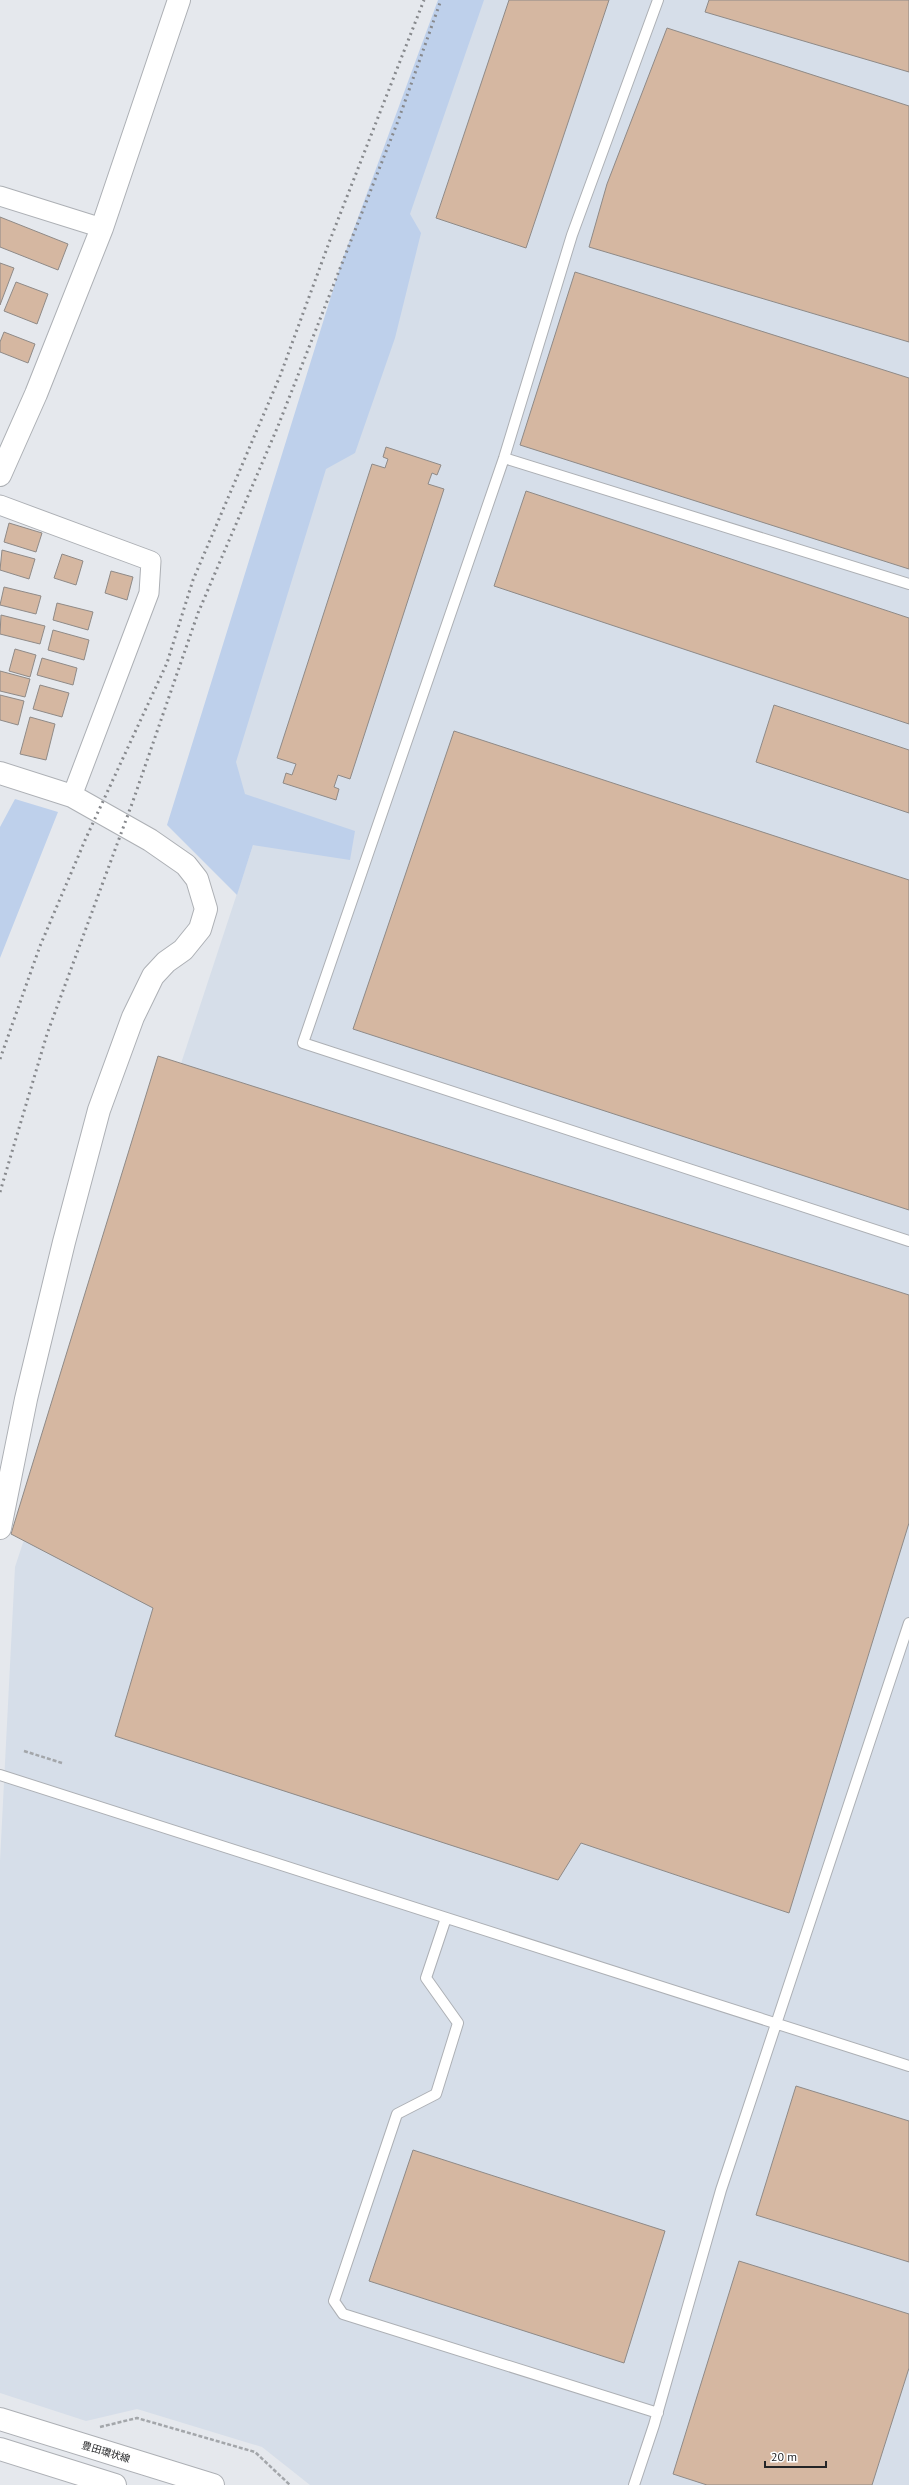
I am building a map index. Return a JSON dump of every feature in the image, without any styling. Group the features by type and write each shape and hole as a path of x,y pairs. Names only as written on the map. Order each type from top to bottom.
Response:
{"street":[{"path":"0,475 36,394 102,228 179,0"},
{"path":"0,196 102,228"},
{"path":"0,505 151,561 150,593 72,796"},
{"path":"0,774 72,796 150,840 186,865 198,879 206,909 200,929 183,950 166,962 153,976 133,1017 99,1110 64,1242 26,1399 0,1528"},
{"name":"豊田環状線","path":"0,2419 213,2485"},
{"path":"0,2449 115,2485"}],"lane":[{"path":"658,0 572,235 504,458 303,1043 909,1241"},
{"path":"504,458 909,584"},
{"path":"634,2485 658,2413 721,2190 778,2023 788,1985 909,1623"},
{"path":"0,1776 909,2066"},
{"path":"446,1918 426,1978 458,2023 436,2094 397,2114 334,2301 343,2314 658,2413"}],"path":[{"path":"24,1751 62,1763"},
{"path":"94,2429 137,2418 255,2452 290,2485"}],"shaded area":[{"path":"438,0 484,0 410,214 421,233 395,338 355,453 326,469 236,762 245,794 355,831 350,860 253,845 237,895 167,825 341,264"},
{"path":"475,0 909,0 909,2485 310,2485 262,2447 137,2409 86,2421 0,2393 0,1861 15,1567 253,845 176,807"},
{"path":"15,799 58,812 0,958 0,827"}],"building":[{"path":"509,0 609,0 526,248 436,218"},
{"path":"709,0 909,0 909,72 705,12"},
{"path":"667,28 909,106 909,342 589,247 607,184"},
{"path":"0,217 68,244 58,270 0,247"},
{"path":"0,263 14,268 0,305"},
{"path":"575,272 909,378 909,569 520,445"},
{"path":"16,282 48,294 37,324 4,311"},
{"path":"4,332 35,344 28,363 0,352 0,342"},
{"path":"386,447 441,465 437,475 432,473 428,484 444,489 350,779 338,775 334,787 339,789 336,800 283,783 286,773 292,775 296,764 277,758 372,464 385,468 388,459 383,457"},
{"path":"526,491 909,618 909,724 494,586"},
{"path":"9,523 42,533 36,552 4,542"},
{"path":"2,550 35,559 29,579 0,570"},
{"path":"62,554 83,561 76,585 54,578"},
{"path":"111,571 133,577 127,600 105,593"},
{"path":"4,587 41,596 36,614 0,605"},
{"path":"57,603 93,612 88,630 53,620"},
{"path":"1,615 45,626 40,644 0,634"},
{"path":"53,630 89,640 84,660 48,650"},
{"path":"15,649 36,655 30,677 9,671"},
{"path":"42,658 77,668 73,685 37,675"},
{"path":"0,671 30,679 25,697 0,691"},
{"path":"40,685 69,693 62,717 33,709"},
{"path":"0,695 24,701 18,725 0,720"},
{"path":"774,705 909,750 909,813 756,762"},
{"path":"30,717 55,724 46,760 20,754"},
{"path":"454,731 909,880 909,1210 353,1029"},
{"path":"158,1056 909,1295 909,1523 789,1913 581,1843 558,1880 115,1736 153,1608 11,1534"},
{"path":"796,2086 909,2121 909,2262 756,2215"},
{"path":"413,2150 665,2231 624,2363 369,2281"},
{"path":"739,2261 909,2314 909,2368 872,2485 707,2485 673,2474"}],"railway":[{"path":"0,1059 40,946 86,838 167,663 193,580 280,376 330,240 424,0"},
{"path":"0,1192 47,1034 133,801 198,613 278,426 398,121 441,0"}]}
